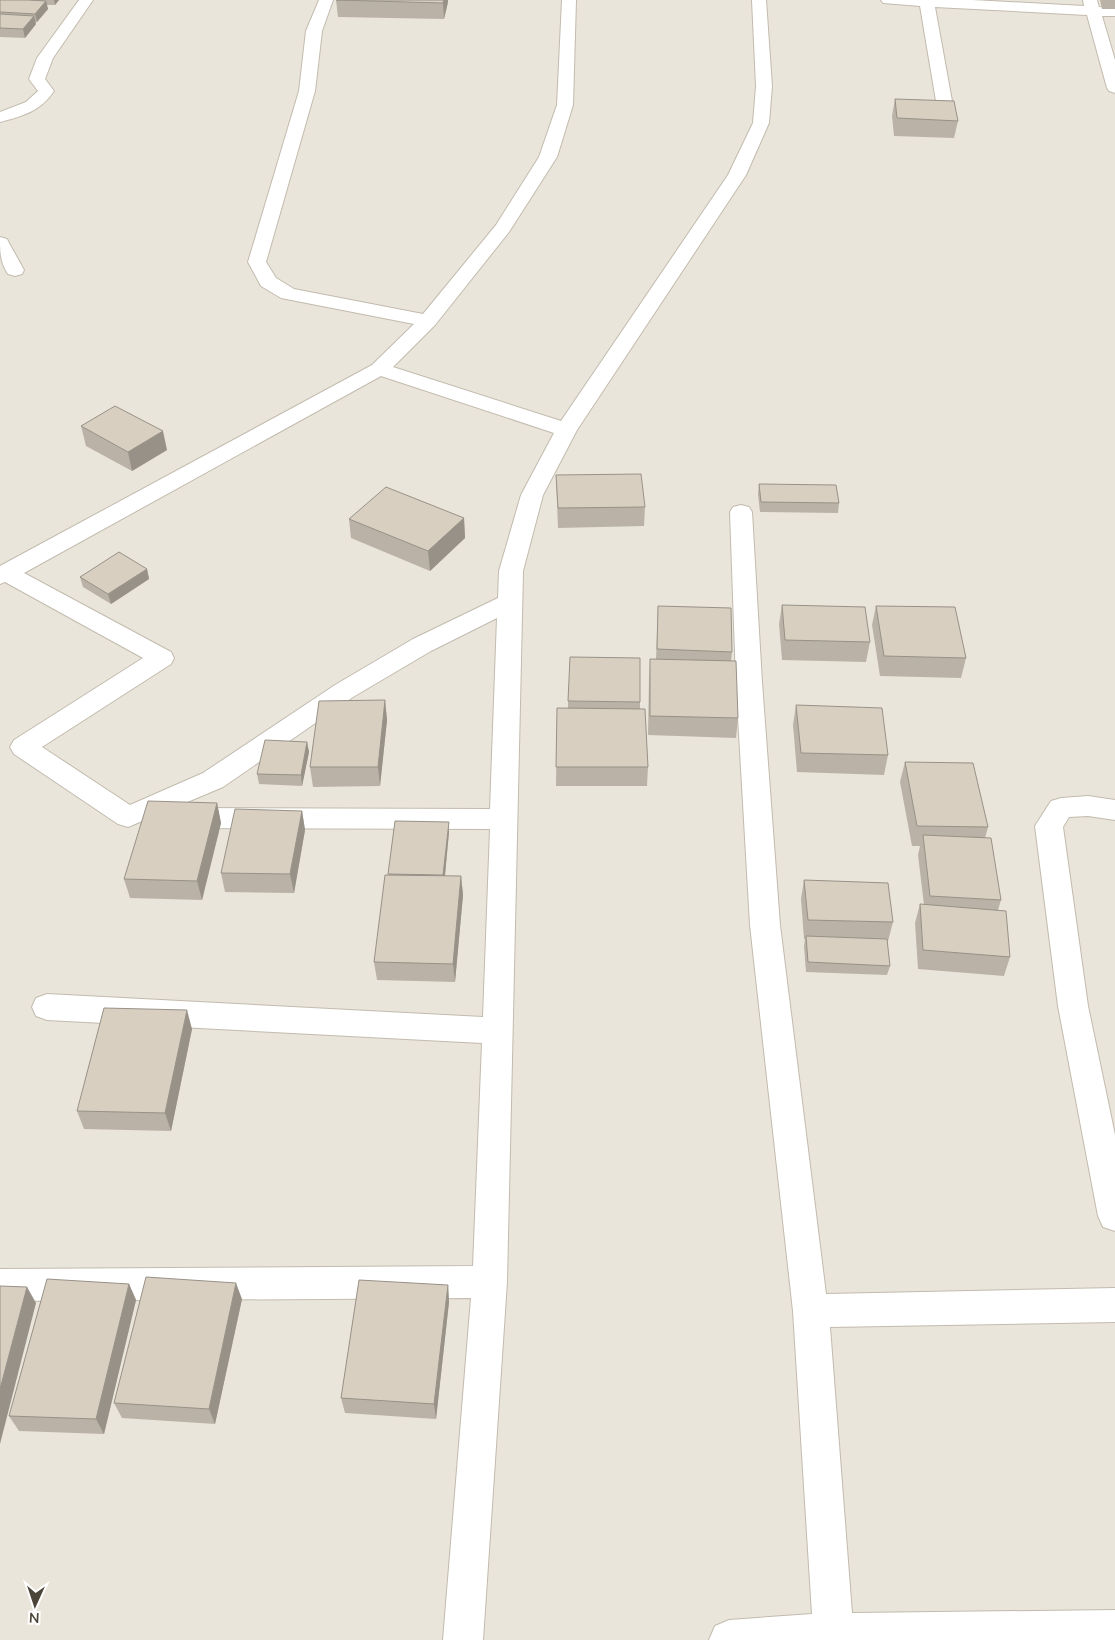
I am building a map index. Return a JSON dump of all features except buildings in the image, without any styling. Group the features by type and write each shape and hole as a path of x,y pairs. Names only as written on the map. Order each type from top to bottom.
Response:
{"street":[{"path":"0,117 25,110 40,101 46,91 37,79 45,58 86,0"},
{"path":"326,0 314,31 307,91 257,262 268,282 288,294 428,321"},
{"path":"3,574 379,369 428,321 503,228 548,157 565,105 569,0"},
{"path":"463,1640 490,1282 512,572 532,495 566,430 737,175 761,123 764,86 760,0"},
{"path":"888,0 1091,5 1115,12"},
{"path":"926,1 944,101"},
{"path":"1091,5 1115,88"},
{"path":"0,243 15,270"},
{"path":"379,369 566,430"},
{"path":"741,512 749,682 765,925 811,1311 834,1633"},
{"path":"3,574 162,658 23,747 128,817 503,819"},
{"path":"128,817 213,780 344,691 422,645 510,602"},
{"path":"1115,810 1088,806 1061,808 1049,826 1074,1006 1115,1216"},
{"path":"47,1007 497,1031"},
{"path":"0,1285 490,1282"},
{"path":"811,1311 1115,1305"},
{"path":"729,1640 834,1633 1115,1630"}],"shaded area":[{"path":"0,0 1115,0 1115,1640 0,1640"}]}
